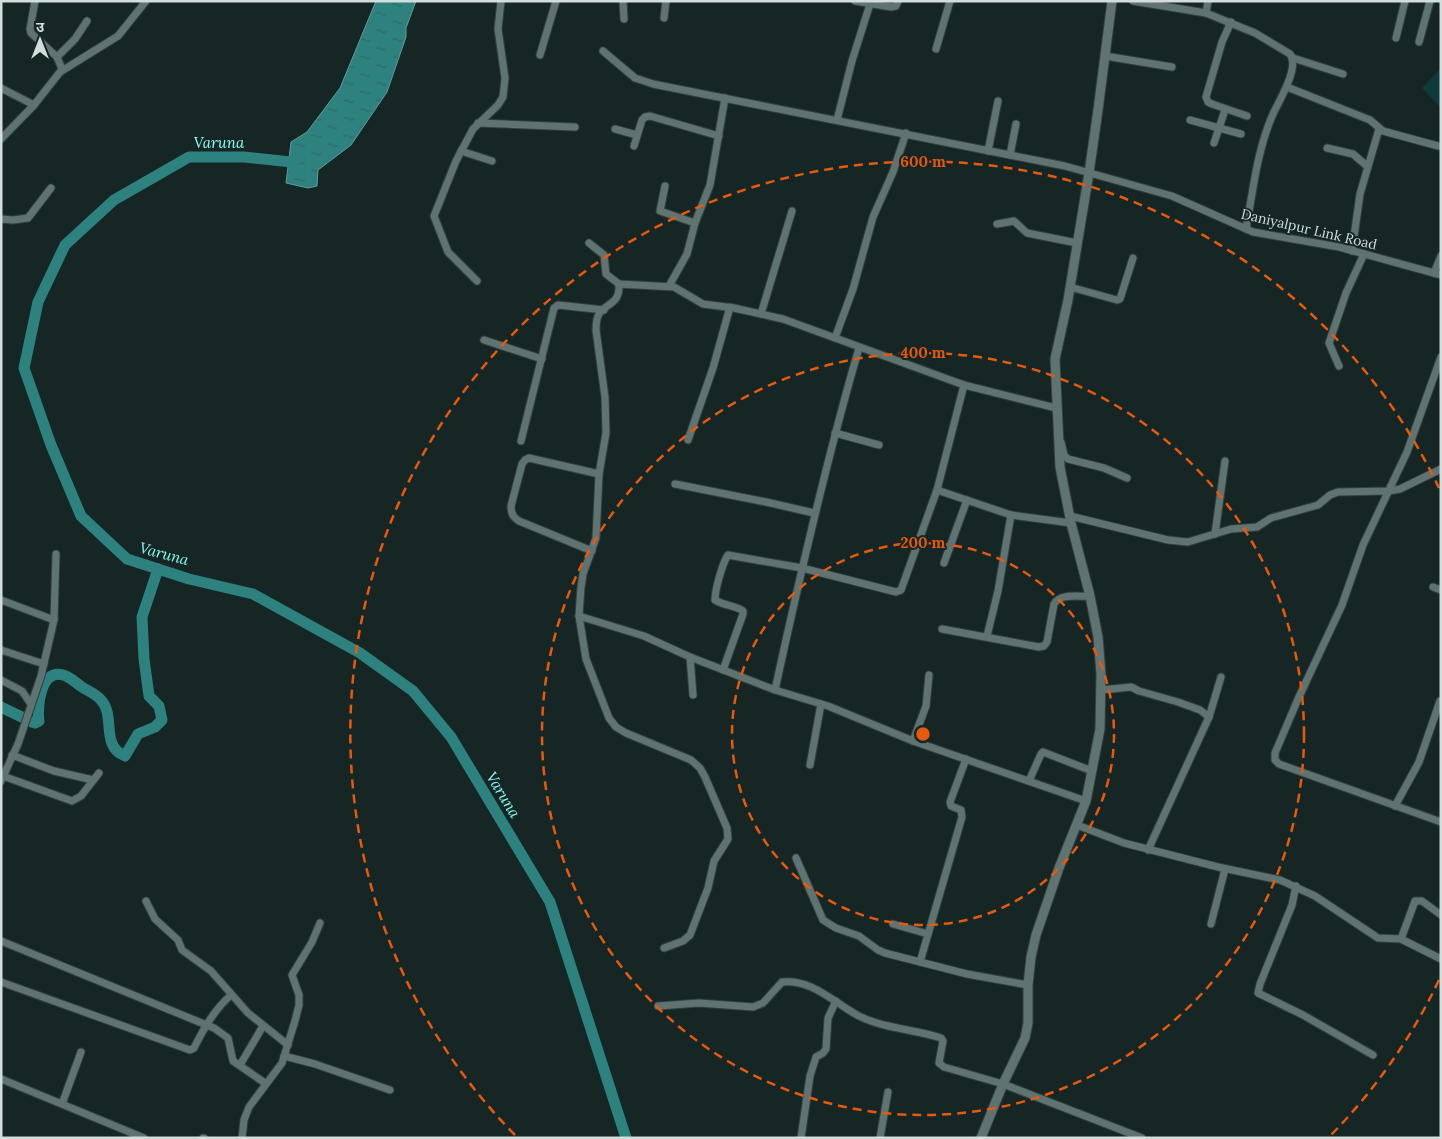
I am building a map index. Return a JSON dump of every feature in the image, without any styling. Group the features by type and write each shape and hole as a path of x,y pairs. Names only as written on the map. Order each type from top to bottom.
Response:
{"street":[{"path":"34,1 31,33 57,58 62,69"},
{"path":"1,139 34,105 62,69 118,36 146,1"},
{"path":"477,281 448,252 434,216 461,151 478,123 485,119 503,97 505,78 498,29 501,1"},
{"path":"540,55 556,1"},
{"path":"623,1 624,19"},
{"path":"664,18 666,1"},
{"path":"855,1 892,7 896,6 898,1"},
{"path":"936,49 950,1"},
{"path":"981,1138 1025,1038 1028,1023 1028,985 1036,935 1059,868 1086,801 1100,729 1101,690 1098,637 1090,596 1070,519 1060,467 1055,359 1070,287 1089,173 1112,1"},
{"path":"1132,1 1206,13 1231,22 1267,39 1293,58 1343,74"},
{"path":"1206,13 1208,1"},
{"path":"1396,38 1405,1"},
{"path":"1419,42 1430,1"},
{"path":"837,120 852,61 870,4"},
{"path":"57,58 75,39 87,21"},
{"path":"1231,22 1222,42 1206,98 1212,104 1247,116"},
{"name":"Daniyalpur Link Road","path":"603,51 635,78 643,81 1065,166 1172,196 1246,229 1352,251 1437,274"},
{"path":"1105,56 1172,67"},
{"path":"1246,229 1263,141 1287,87 1294,63 1293,58"},
{"path":"1287,87 1370,120 1379,128 1438,146"},
{"path":"1,88 34,105"},
{"path":"669,286 687,254 694,223 711,180 725,98"},
{"path":"988,151 998,101"},
{"path":"1214,144 1226,110"},
{"path":"634,146 642,120 650,116 719,136"},
{"path":"1190,120 1241,134"},
{"path":"478,123 575,127"},
{"path":"1010,155 1016,124"},
{"path":"1352,251 1360,194 1379,128"},
{"path":"615,129 637,135"},
{"path":"835,338 853,289 873,217 906,133"},
{"path":"1327,148 1353,154 1367,166"},
{"path":"461,151 492,161"},
{"path":"664,186 660,211 694,223"},
{"path":"1,219 28,218 51,188"},
{"path":"761,314 792,211"},
{"path":"997,224 1014,221 1027,233 1077,243"},
{"path":"589,243 604,255 606,274 618,284 669,286 703,304 730,307 783,319 964,385 1056,408"},
{"path":"1338,366 1329,343 1346,293 1364,254"},
{"path":"1437,274 1441,256"},
{"path":"1070,287 1117,300 1120,299 1133,258"},
{"path":"618,284 614,302 600,313 596,321 605,397 606,433 599,474 596,538 583,574 579,616 586,659 609,718 616,727 691,760 696,764 705,777 728,833 726,843 714,862 708,888 690,935 683,941 664,948"},
{"path":"521,441 556,306 604,310"},
{"path":"688,440 713,368 730,307"},
{"path":"484,340 542,359"},
{"path":"775,690 814,513 859,348"},
{"path":"1440,361 1415,431 1363,545 1342,605 1298,699 1275,753 1275,760 1279,764 1441,822"},
{"path":"723,670 743,614 743,611 738,608 721,604 715,600 726,558 731,555 802,568 898,592 902,587 937,490 964,385"},
{"path":"835,432 879,445"},
{"path":"1058,432 1066,458 1098,466 1126,478"},
{"path":"592,551 519,521 513,517 511,506 522,464 529,458 599,474"},
{"path":"1215,534 1225,461"},
{"path":"937,490 1011,515 1070,519 1178,542 1197,540 1231,529 1257,527 1270,518 1314,507 1330,495 1338,492 1404,487 1441,469"},
{"path":"675,484 814,513"},
{"path":"944,564 967,500"},
{"path":"987,636 998,591 1011,515"},
{"path":"56,554 54,620 44,664 18,744 2,779 72,801 80,796 99,773"},
{"path":"1432,588 1441,590"},
{"path":"942,629 1039,647 1044,646 1047,642 1054,604 1057,599 1061,597 1090,596"},
{"path":"1,600 54,620"},
{"path":"579,616 644,636 690,657 775,690 821,704 913,741 1086,801"},
{"path":"1,650 44,664"},
{"path":"690,657 693,696"},
{"path":"913,741 926,706 929,676"},
{"path":"1148,850 1209,717 1221,677"},
{"path":"1,680 22,691 31,704"},
{"path":"1101,690 1131,687 1200,710 1209,717"},
{"path":"1395,806 1419,762 1440,702"},
{"path":"810,765 821,704"},
{"path":"1028,781 1040,754 1043,752 1092,772"},
{"path":"12,755 54,771 93,780"},
{"path":"920,962 962,817 961,810 951,806 950,802 966,759"},
{"path":"1077,825 1148,850 1280,880 1315,896 1378,938 1401,939 1441,959"},
{"path":"796,858 820,914 828,924 858,936 878,950 967,974 1028,985"},
{"path":"1211,924 1226,869"},
{"path":"1296,886 1292,905 1258,993 1373,1055"},
{"path":"146,901 155,919 178,940 182,950 211,971 231,995 263,1026 288,1045"},
{"path":"1401,939 1416,902 1422,901 1441,915"},
{"path":"242,1138 244,1120 249,1107 278,1068 288,1045 300,1000 292,975 312,942 320,923"},
{"path":"893,924 928,934"},
{"path":"1,941 206,1024 228,1038 233,1061 265,1083"},
{"path":"658,1006 699,1004 753,1006 763,1003 779,984 786,981 813,988 865,1018 896,1029 941,1038 944,1041 944,1045 940,1059 941,1065 1004,1084 1142,1138"},
{"path":"1,982 187,1050 194,1048 206,1024 222,1003 231,995"},
{"path":"801,1138 810,1076 816,1057 825,1052 828,1018 836,1001"},
{"path":"240,1065 263,1026"},
{"path":"62,1104 81,1052"},
{"path":"284,1056 315,1064 390,1090"},
{"path":"1,1079 144,1138"},
{"path":"880,1138 888,1092"}],"shaded area":[{"path":"1441,68 1441,108 1422,88"}],"water":[{"path":"376,1 416,1 387,92 351,145 318,170 317,186 308,188 286,183 291,142 307,132 340,88"}],"waterway":[{"name":"Varuna","path":"301,156 291,162 244,157 189,157 114,200 65,245 38,302 24,368 51,445 81,516 127,559 189,579 253,594 360,653 413,691 451,737 550,902 626,1138"},
{"path":"1,707 35,723 39,721 40,699 45,683 49,677 55,674 65,676 101,700 108,714 110,738 117,751 125,756 138,734 155,727 162,720 159,706 149,696 144,659 142,617 158,569"}]}
